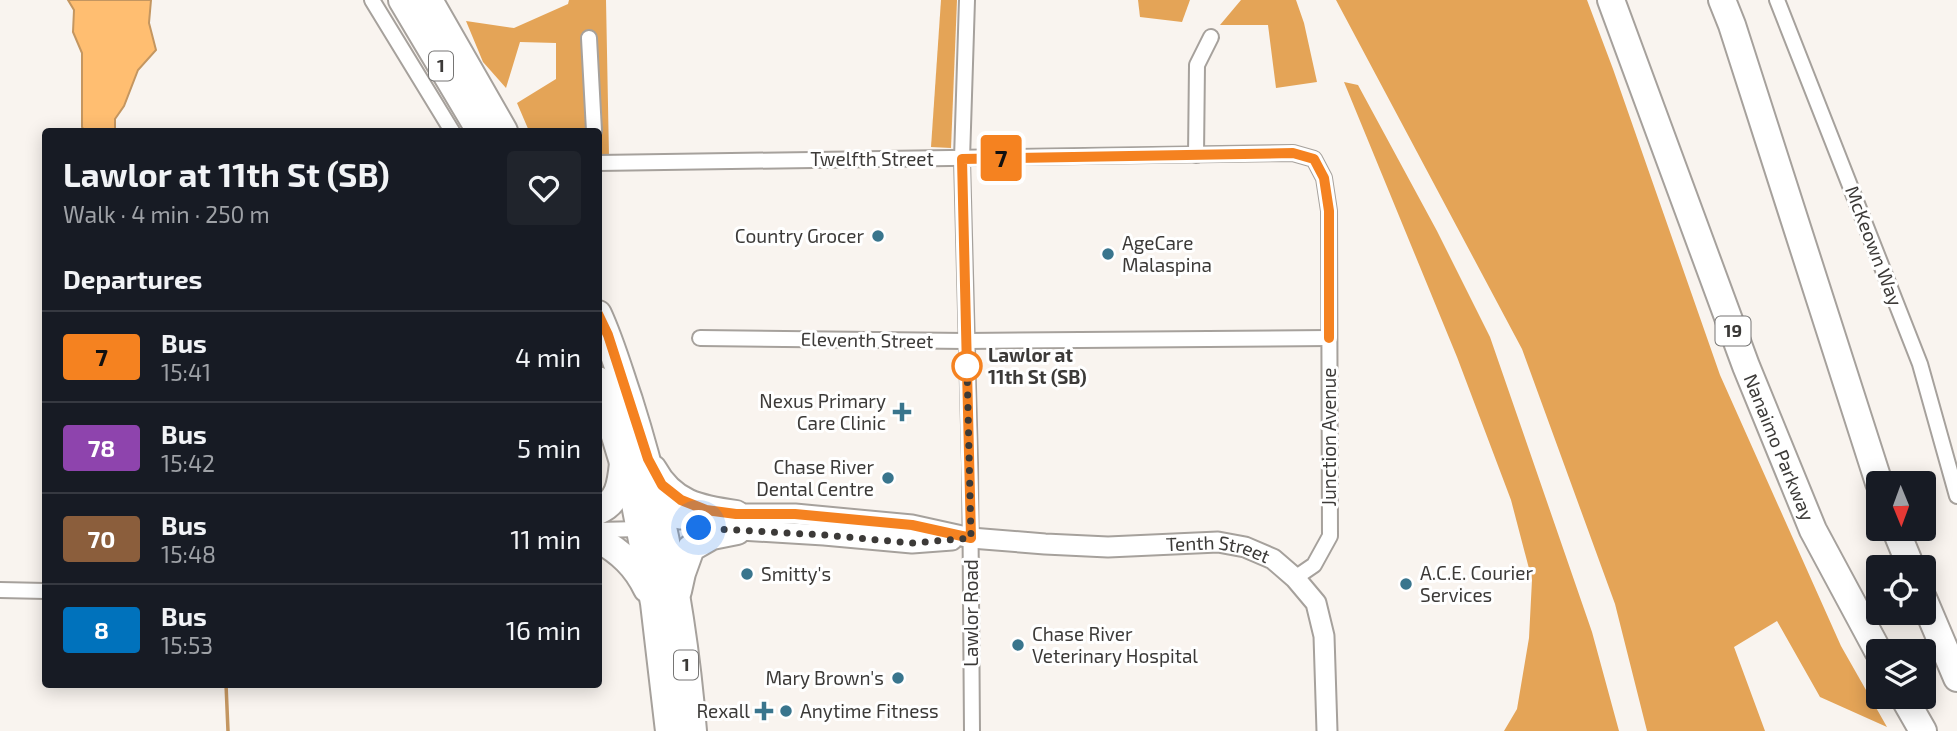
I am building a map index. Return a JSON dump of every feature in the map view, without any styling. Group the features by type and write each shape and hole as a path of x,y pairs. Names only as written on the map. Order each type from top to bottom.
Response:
{"highway":[{"name":"1","path":"401,0 478,128"},
{"name":"1","path":"429,0 502,128"},
{"path":"447,0 450,35"},
{"name":"Nanaimo Parkway","path":"1611,0 1746,366 1808,518 1872,639"},
{"path":"1721,0 1732,25 1875,471"},
{"name":"1","path":"602,322 608,335 650,522 693,731"},
{"name":"1","path":"602,389 635,460"},
{"path":"602,510 617,494 635,460 681,500 737,523"},
{"path":"602,541 619,551 666,602 682,573 691,548 737,523"},
{"name":"1","path":"666,602 669,731"},
{"path":"1935,625 1957,678"},
{"path":"1910,709 1923,731"}],"street":[{"path":"372,0 450,128"},
{"name":"Lawlor Road","path":"967,0 962,159 971,538 972,731"},
{"name":"McKeown Way","path":"1777,0 1920,364 1957,496"},
{"path":"1196,155 1197,65 1211,37"},
{"path":"589,38 594,128"},
{"name":"Twelfth Street","path":"602,163 1293,153 1314,159"},
{"name":"Junction Avenue","path":"1296,578 1314,565 1330,536 1329,211 1324,178 1314,159"},
{"name":"Eleventh Street","path":"700,338 966,341 1329,338"},
{"path":"602,514 650,522"},
{"name":"Tenth Street","path":"650,522 710,519 737,523 795,514 912,525 971,538 1108,547 1218,542 1245,547 1273,559 1296,578 1316,603 1324,636 1327,731"},
{"path":"602,529 650,522"},
{"path":"0,590 42,591"}],"shaded area":[{"path":"68,0 151,0 149,23 156,50 138,70 124,106 115,119 115,128 82,127 82,53 73,32 74,10"},
{"path":"569,0 606,0 609,157 602,157 602,128 528,128 517,103 556,79 556,43 520,42 506,88 483,62 466,21 514,28 568,4"},
{"path":"941,0 957,0 951,148 931,147"},
{"path":"1138,0 1190,0 1182,22 1140,17"},
{"path":"1241,0 1296,0 1317,82 1276,88 1268,25 1220,25"},
{"path":"1336,0 1587,0 1720,375 1841,646 1866,690 1866,709 1877,709 1887,727 1820,697 1777,621 1734,647 1765,731 1647,731 1615,604 1522,349"},
{"path":"1344,82 1358,85 1437,231 1490,337 1592,632 1619,731 1504,731 1517,709 1529,638 1532,580 1511,500 1457,357"}],"waterway":[{"path":"226,688 228,731"}],"bus line":[{"name":"7","path":"602,322 648,459 662,485 681,500 706,510 736,514 795,514 912,525 971,538 962,159 1293,153 1314,159 1324,178 1329,211 1329,338"}],"place":[{"name":"Country Grocer","path":"878,236"},
{"name":"AgeCare Malaspina","path":"1108,254"},
{"name":"Lawlor at 11th St (SB)","path":"967,366"},
{"name":"Nexus Primary Care Clinic","path":"902,412"},
{"name":"Chase River Dental Centre","path":"888,478"},
{"name":"Smitty's","path":"747,574"},
{"name":"A.C.E. Courier Services","path":"1406,584"},
{"name":"Chase River Veterinary Hospital","path":"1018,645"},
{"name":"Mary Brown's","path":"898,678"},
{"name":"Rexall","path":"764,711"},
{"name":"Anytime Fitness","path":"786,711"}],"route":[{"path":"699,528 912,543 971,538 967,366"}]}
